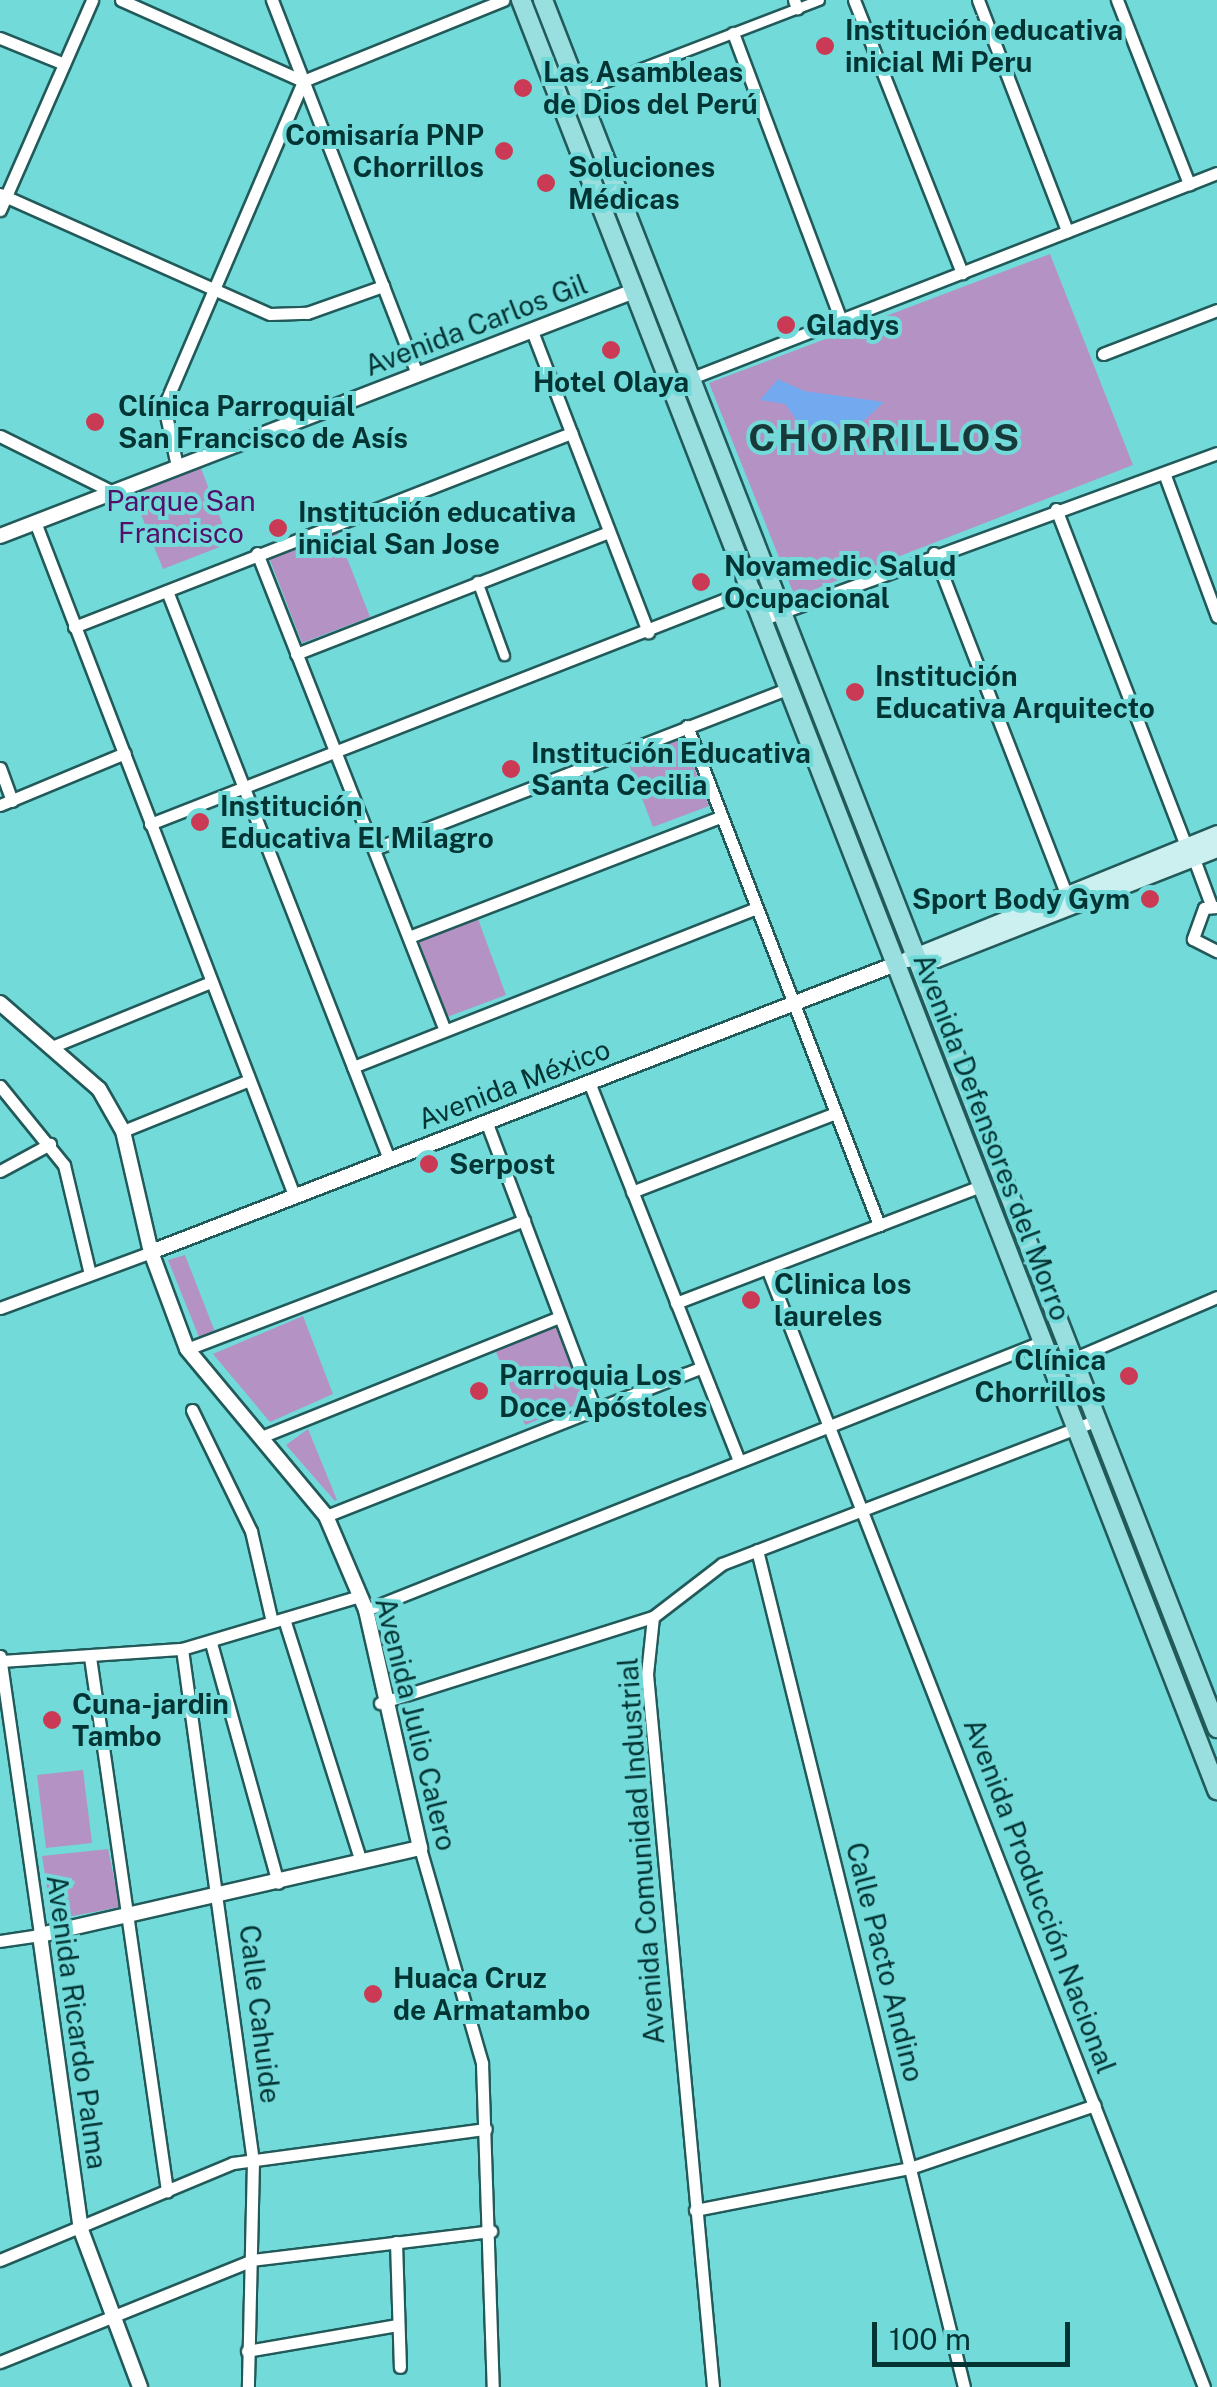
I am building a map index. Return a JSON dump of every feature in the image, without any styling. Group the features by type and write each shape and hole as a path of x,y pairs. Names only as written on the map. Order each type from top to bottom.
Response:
{"main road":[{"name":"Avenida Defensores del Morro","path":"521,0 896,964 978,1187 1217,1790"},
{"name":"Avenida Defensores del Morro","path":"543,0 1070,1360 1212,1702 1217,1728"},
{"path":"896,964 1190,852 1217,833"},
{"path":"1190,852 1217,849"}],"street":[{"path":"0,210 3,195 92,0"},
{"path":"121,0 304,81"},
{"path":"272,0 417,374"},
{"path":"177,466 164,406 304,81 503,0"},
{"path":"579,92 796,4 819,0"},
{"path":"854,0 962,272"},
{"path":"978,0 1067,231"},
{"path":"1117,0 1190,184"},
{"path":"732,33 841,320"},
{"path":"0,38 64,64"},
{"path":"690,379 1217,173"},
{"path":"3,195 214,290 288,317 383,286"},
{"name":"Avenida Carlos Gil","path":"0,536 634,290"},
{"path":"1103,354 1217,310"},
{"path":"532,331 648,632"},
{"path":"74,627 571,433"},
{"path":"2,441 114,492"},
{"path":"760,620 934,553 1217,453"},
{"path":"1164,473 1217,616"},
{"path":"1056,509 1214,906 1193,938 1217,951"},
{"path":"35,522 294,1195"},
{"path":"296,654 609,532"},
{"path":"258,553 444,1028"},
{"path":"934,553 1068,899"},
{"path":"477,581 504,655"},
{"path":"150,824 768,583"},
{"path":"168,591 389,1158"},
{"path":"374,849 787,689"},
{"path":"687,726 833,1114 879,1225"},
{"path":"0,768 6,803 124,752"},
{"path":"409,937 720,816"},
{"path":"353,1067 755,908"},
{"name":"Avenida México","path":"151,1252 896,964"},
{"path":"54,1046 212,984"},
{"name":"Avenida Julio Calero","path":"0,1004 54,1046 99,1089 123,1132 151,1252 187,1349 326,1516 363,1602 380,1703 482,2064 492,2231 494,2387"},
{"path":"123,1132 249,1080"},
{"path":"589,1082 738,1458"},
{"path":"0,1086 64,1166 90,1274"},
{"path":"632,1192 833,1114"},
{"path":"486,1120 596,1409"},
{"path":"0,1171 50,1144"},
{"path":"676,1303 978,1187"},
{"path":"187,1349 524,1220"},
{"path":"0,1308 151,1252"},
{"name":"Avenida Producción Nacional","path":"767,1268 1204,2387"},
{"path":"1070,1360 1217,1297"},
{"path":"261,1437 559,1316"},
{"path":"0,1659 182,1650 278,1621 363,1602 1041,1342"},
{"path":"326,1516 702,1367"},
{"path":"192,1410 250,1531 361,1862"},
{"name":"Avenida Comunidad Industrial","path":"712,2387 648,1674 653,1617 722,1564 1095,1422"},
{"name":"Calle Pacto Andino","path":"757,1550 964,2387"},
{"path":"380,1703 653,1617"},
{"path":"212,1643 278,1884"},
{"name":"Calle Cahuide","path":"182,1650 220,1896 253,2161 248,2387"},
{"path":"90,1657 167,2192"},
{"name":"Avenida Ricardo Palma","path":"0,1659 81,2230 140,2387"},
{"path":"0,1941 278,1884 420,1848"},
{"path":"695,2210 910,2168 1095,2105"},
{"path":"0,2260 253,2161 486,2129"},
{"path":"0,2362 252,2260 492,2231"},
{"path":"396,2242 400,2367"},
{"path":"247,2351 398,2325"}],"green space":[{"path":"1050,254 1133,465 795,597 709,383"},
{"name":"Parque San Francisco","path":"200,466 230,543 163,569 132,492"},
{"path":"336,530 370,617 302,643 268,555"},
{"path":"681,733 709,806 653,827 625,754"},
{"path":"478,919 506,995 447,1017 419,941"},
{"path":"185,1255 215,1332 199,1337 168,1260"},
{"path":"303,1316 333,1394 270,1422 213,1354"},
{"path":"555,1323 586,1401 525,1425 494,1347"},
{"path":"308,1429 337,1500 335,1501 286,1445"},
{"path":"83,1770 92,1843 46,1848 37,1775"},
{"path":"108,1849 120,1907 52,1920 42,1856"}],"water":[{"path":"778,379 804,391 884,402 860,424 801,426 785,404 760,400"}],"place":[{"name":"Institución educativa inicial Mi Peru","path":"825,46"},
{"name":"Las Asambleas de Dios del Perú","path":"523,88"},
{"name":"Comisaría PNP Chorrillos","path":"504,151"},
{"name":"Soluciones Médicas","path":"546,183"},
{"name":"Gladys","path":"786,325"},
{"name":"Hotel Olaya","path":"611,350"},
{"name":"Clínica Parroquial San Francisco de Asís","path":"95,422"},
{"name":"Institución educativa inicial San Jose","path":"278,528"},
{"name":"Novamedic Salud Ocupacional","path":"701,582"},
{"name":"Institución Educativa Arquitecto","path":"855,692"},
{"name":"Institución Educativa Santa Cecilia","path":"511,769"},
{"name":"Institución Educativa El Milagro","path":"200,822"},
{"name":"Sport Body Gym","path":"1150,899"},
{"name":"Serpost","path":"429,1164"},
{"name":"Clinica los laureles","path":"751,1300"},
{"name":"Clínica Chorrillos","path":"1129,1376"},
{"name":"Parroquia Los Doce Apóstoles","path":"479,1391"},
{"name":"Cuna-jardin Tambo","path":"52,1720"},
{"name":"Huaca Cruz de Armatambo","path":"373,1994"}],"district":[{"name":"CHORRILLOS","path":"885,438"}]}
